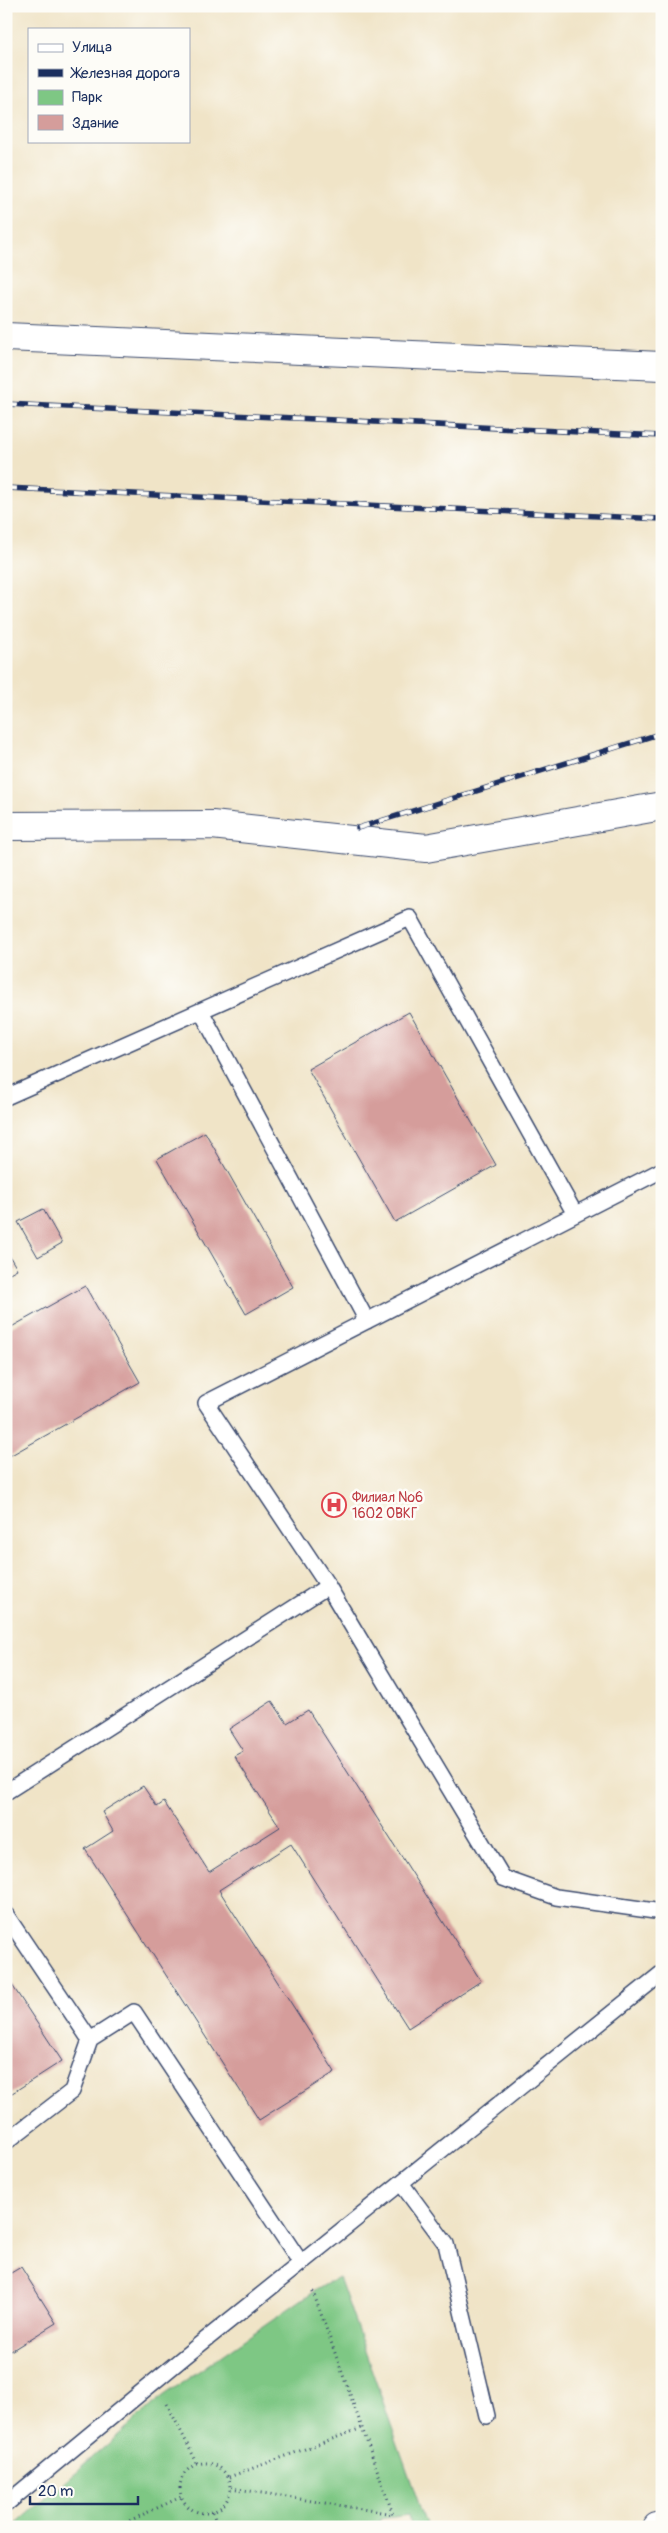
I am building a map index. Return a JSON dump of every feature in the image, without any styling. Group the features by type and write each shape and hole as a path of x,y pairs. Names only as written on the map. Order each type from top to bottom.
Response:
{"street":[{"path":"6,337 662,366"},
{"path":"6,826 212,825 426,848 662,806"},
{"path":"658,2527 662,2526"}],"lane":[{"path":"6,1097 410,918 575,1214"},
{"path":"201,1011 367,1321"},
{"path":"662,1170 206,1403 328,1586 503,1878 556,1897 662,1912"},
{"path":"6,1792 328,1586"},
{"path":"6,1915 90,2040"},
{"path":"6,2504 401,2182 662,1973"},
{"path":"6,2142 72,2091 90,2040 134,2012 301,2263"},
{"path":"401,2182 446,2244 487,2416"}],"path":[{"path":"231,2488 393,2514 314,2291 301,2263"},
{"path":"154,2382 197,2463"},
{"path":"229,2477 362,2428"},
{"path":"209,2462 221,2467 229,2477 231,2488 229,2498 222,2507 213,2512 201,2513 181,2497 180,2485 185,2472 197,2463 209,2462"},
{"path":"116,2527 181,2497"},
{"path":"213,2512 217,2527"}],"green space":[{"path":"339,2277 427,2527 411,2527 408,2515 380,2519 381,2527 13,2527 163,2396 314,2291"}],"building":[{"path":"409,1012 496,1165 395,1222 308,1069"},
{"path":"205,1132 293,1287 246,1314 157,1159"},
{"path":"43,1209 62,1243 38,1257 18,1222"},
{"path":"6,1250 17,1269 6,1275"},
{"path":"85,1286 140,1382 6,1458 6,1330"},
{"path":"272,1701 287,1723 308,1710 481,1981 408,2028 291,1844 219,1890 335,2072 259,2120 85,1849 113,1831 102,1812 143,1786 157,1807 164,1802 209,1872 280,1827 234,1756 243,1751 229,1729"},
{"path":"12,1985 62,2061 6,2097 6,1989"},
{"path":"21,2267 56,2323 6,2354 6,2276"}],"railway":[{"path":"6,404 662,436"},
{"path":"6,488 662,519"},
{"path":"358,828 662,733"}],"place":[{"name":"Филиал №6 1602 ОВКГ","path":"334,1505"}]}
